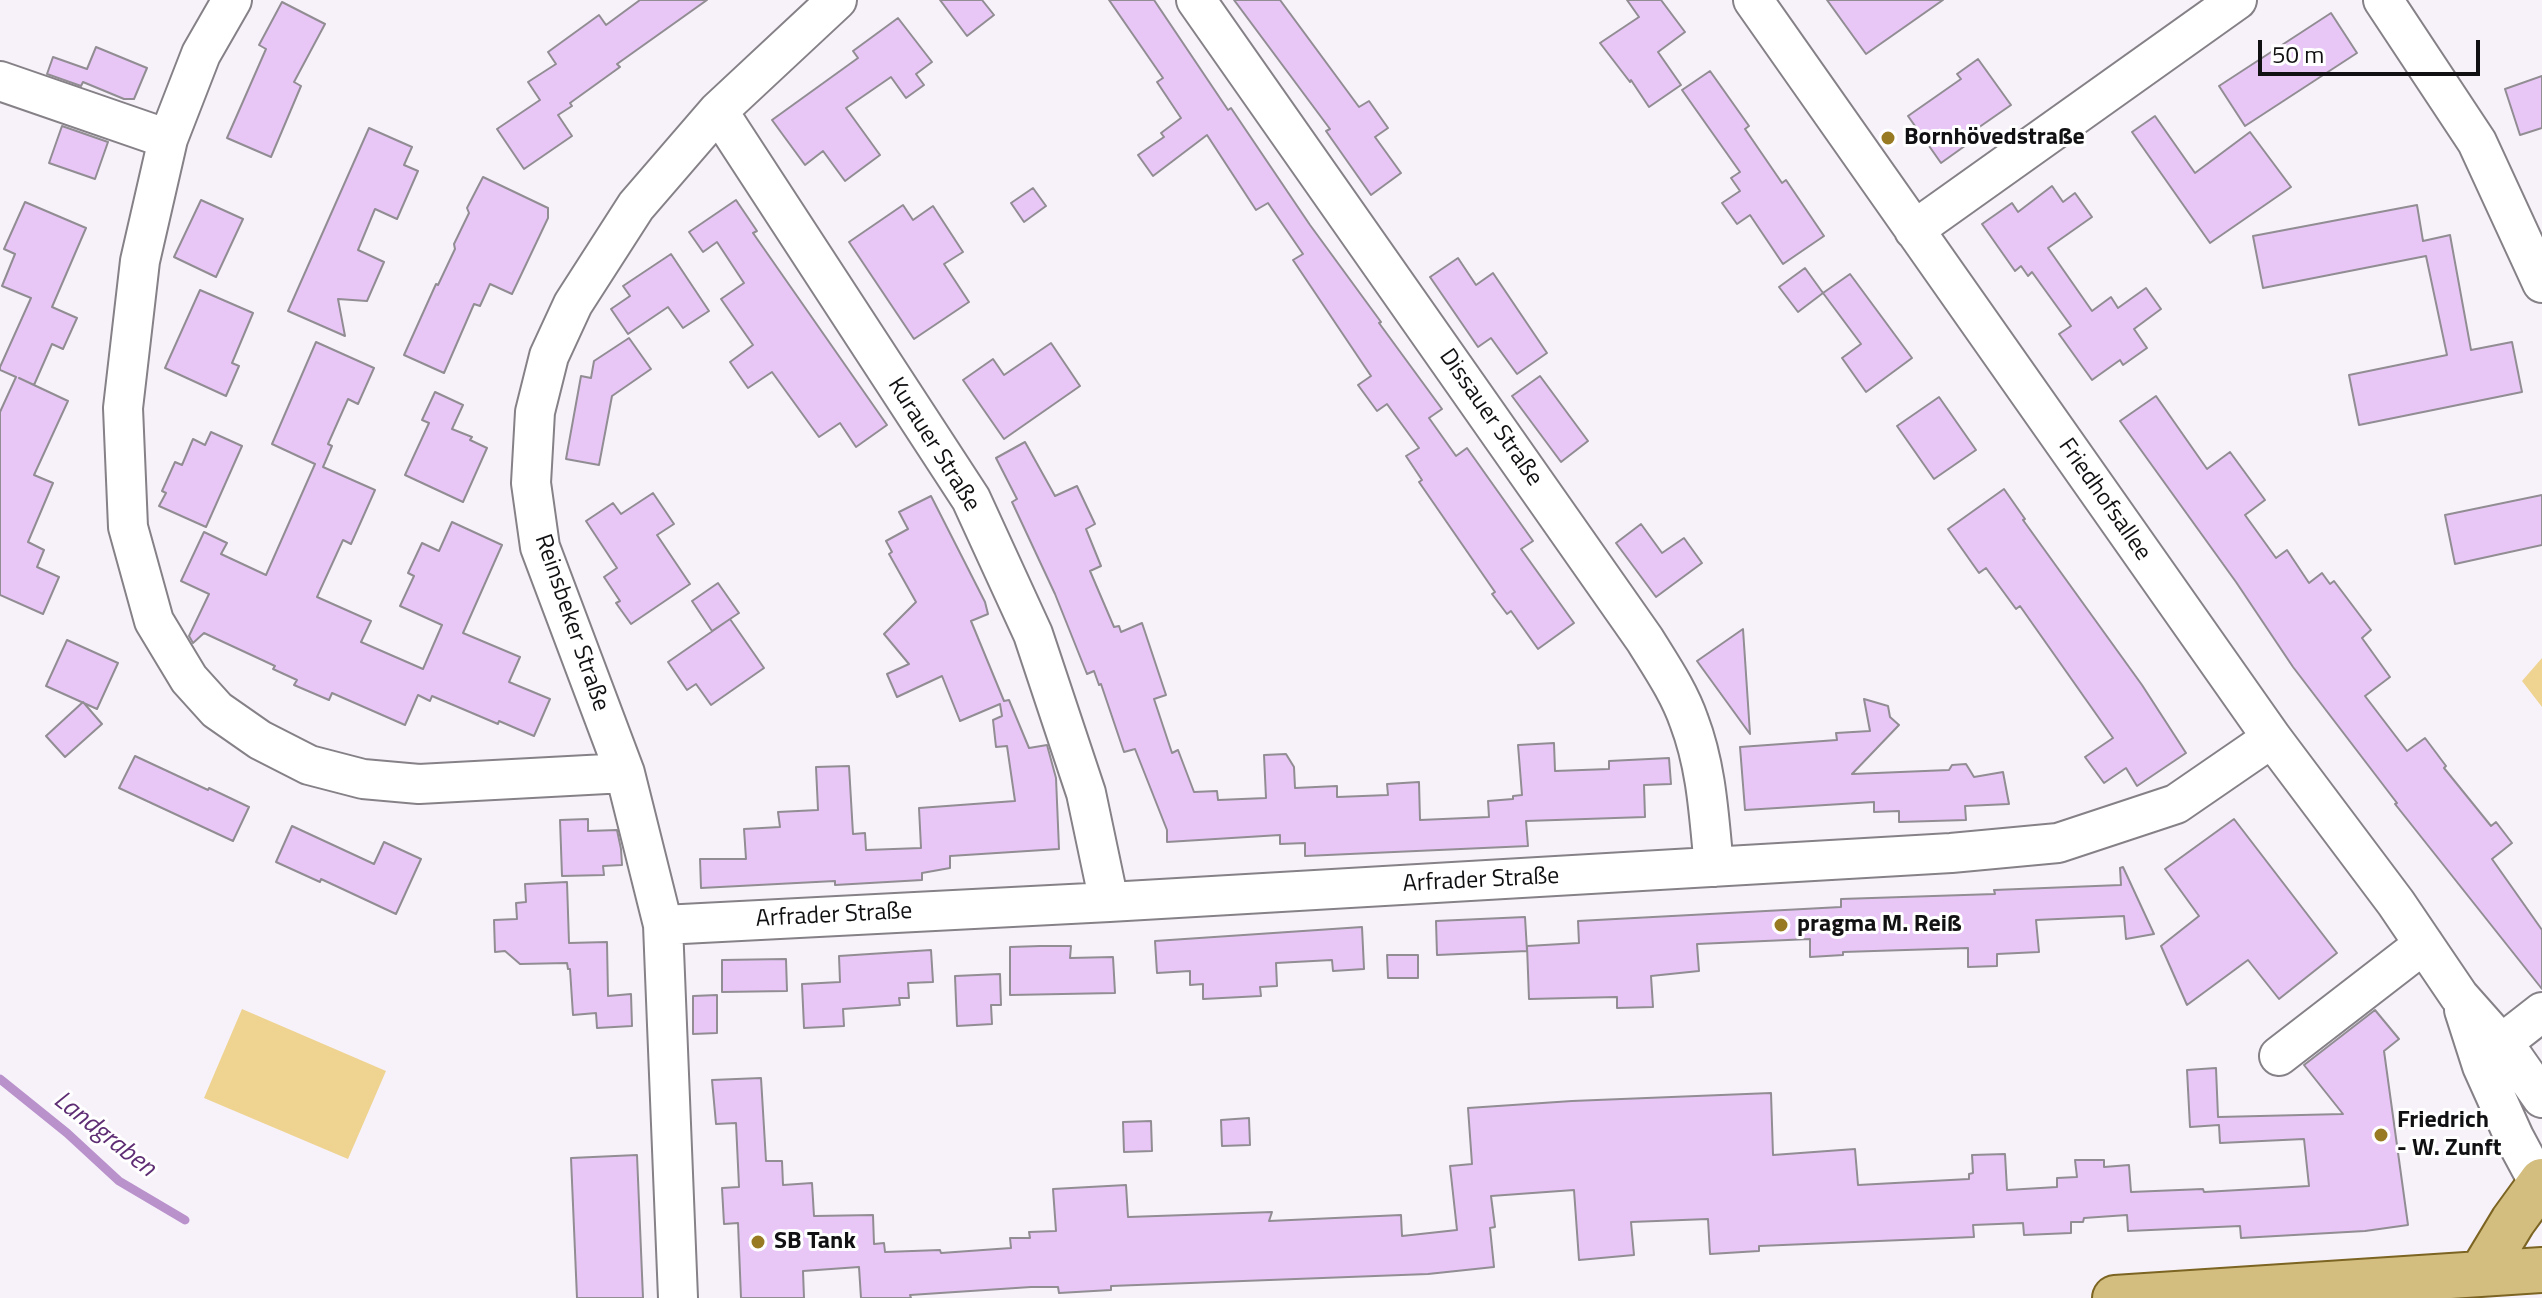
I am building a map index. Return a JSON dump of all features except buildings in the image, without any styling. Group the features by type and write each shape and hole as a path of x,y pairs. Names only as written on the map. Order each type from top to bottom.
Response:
{"main road":[{"path":"2481,1274 2541,1186"},
{"path":"2115,1298 2265,1293 2542,1270"}],"street":[{"path":"232,0 201,54 168,139 140,261 123,408 128,527 154,621 189,679 217,710 260,740 309,765 363,779 419,784 625,773"},
{"name":"Reinsbeker Straße","path":"678,1298 663,925 625,773 540,547 531,483 535,412 549,356 573,304 636,206 718,111 837,0"},
{"name":"Dissauer Straße","path":"1196,0 1636,627 1670,680 1690,721 1706,782 1714,867"},
{"name":"Friedhofsallee","path":"1753,0 2272,738 2396,903 2459,996 2519,1056 2542,1098"},
{"path":"1914,230 2237,0"},
{"path":"2383,0 2477,142 2542,283"},
{"path":"0,81 168,139"},
{"name":"Kurauer Straße","path":"718,111 971,499 1033,634 1086,793 1109,902"},
{"name":"Arfrader Straße","path":"663,925 1714,867 1951,853 2058,843 2176,804 2272,738"},
{"path":"2279,1056 2424,944"},
{"name":"Friedhofsallee","path":"2459,996 2482,1066 2541,1186"},
{"path":"2519,1056 2542,1012"}],"shaded area":[{"path":"2542,658 2542,707 2522,681"},
{"path":"242,1009 386,1071 348,1159 204,1098"}],"waterway":[{"name":"Landgraben","path":"0,1079 67,1133 119,1181 185,1220"}],"place":[{"name":"Bornhövedstraße","path":"1888,138"},
{"name":"pragma M. Reiß","path":"1781,925"},
{"name":"Friedrich - W. Zunft","path":"2381,1135"},
{"name":"SB Tank","path":"758,1242"}]}
